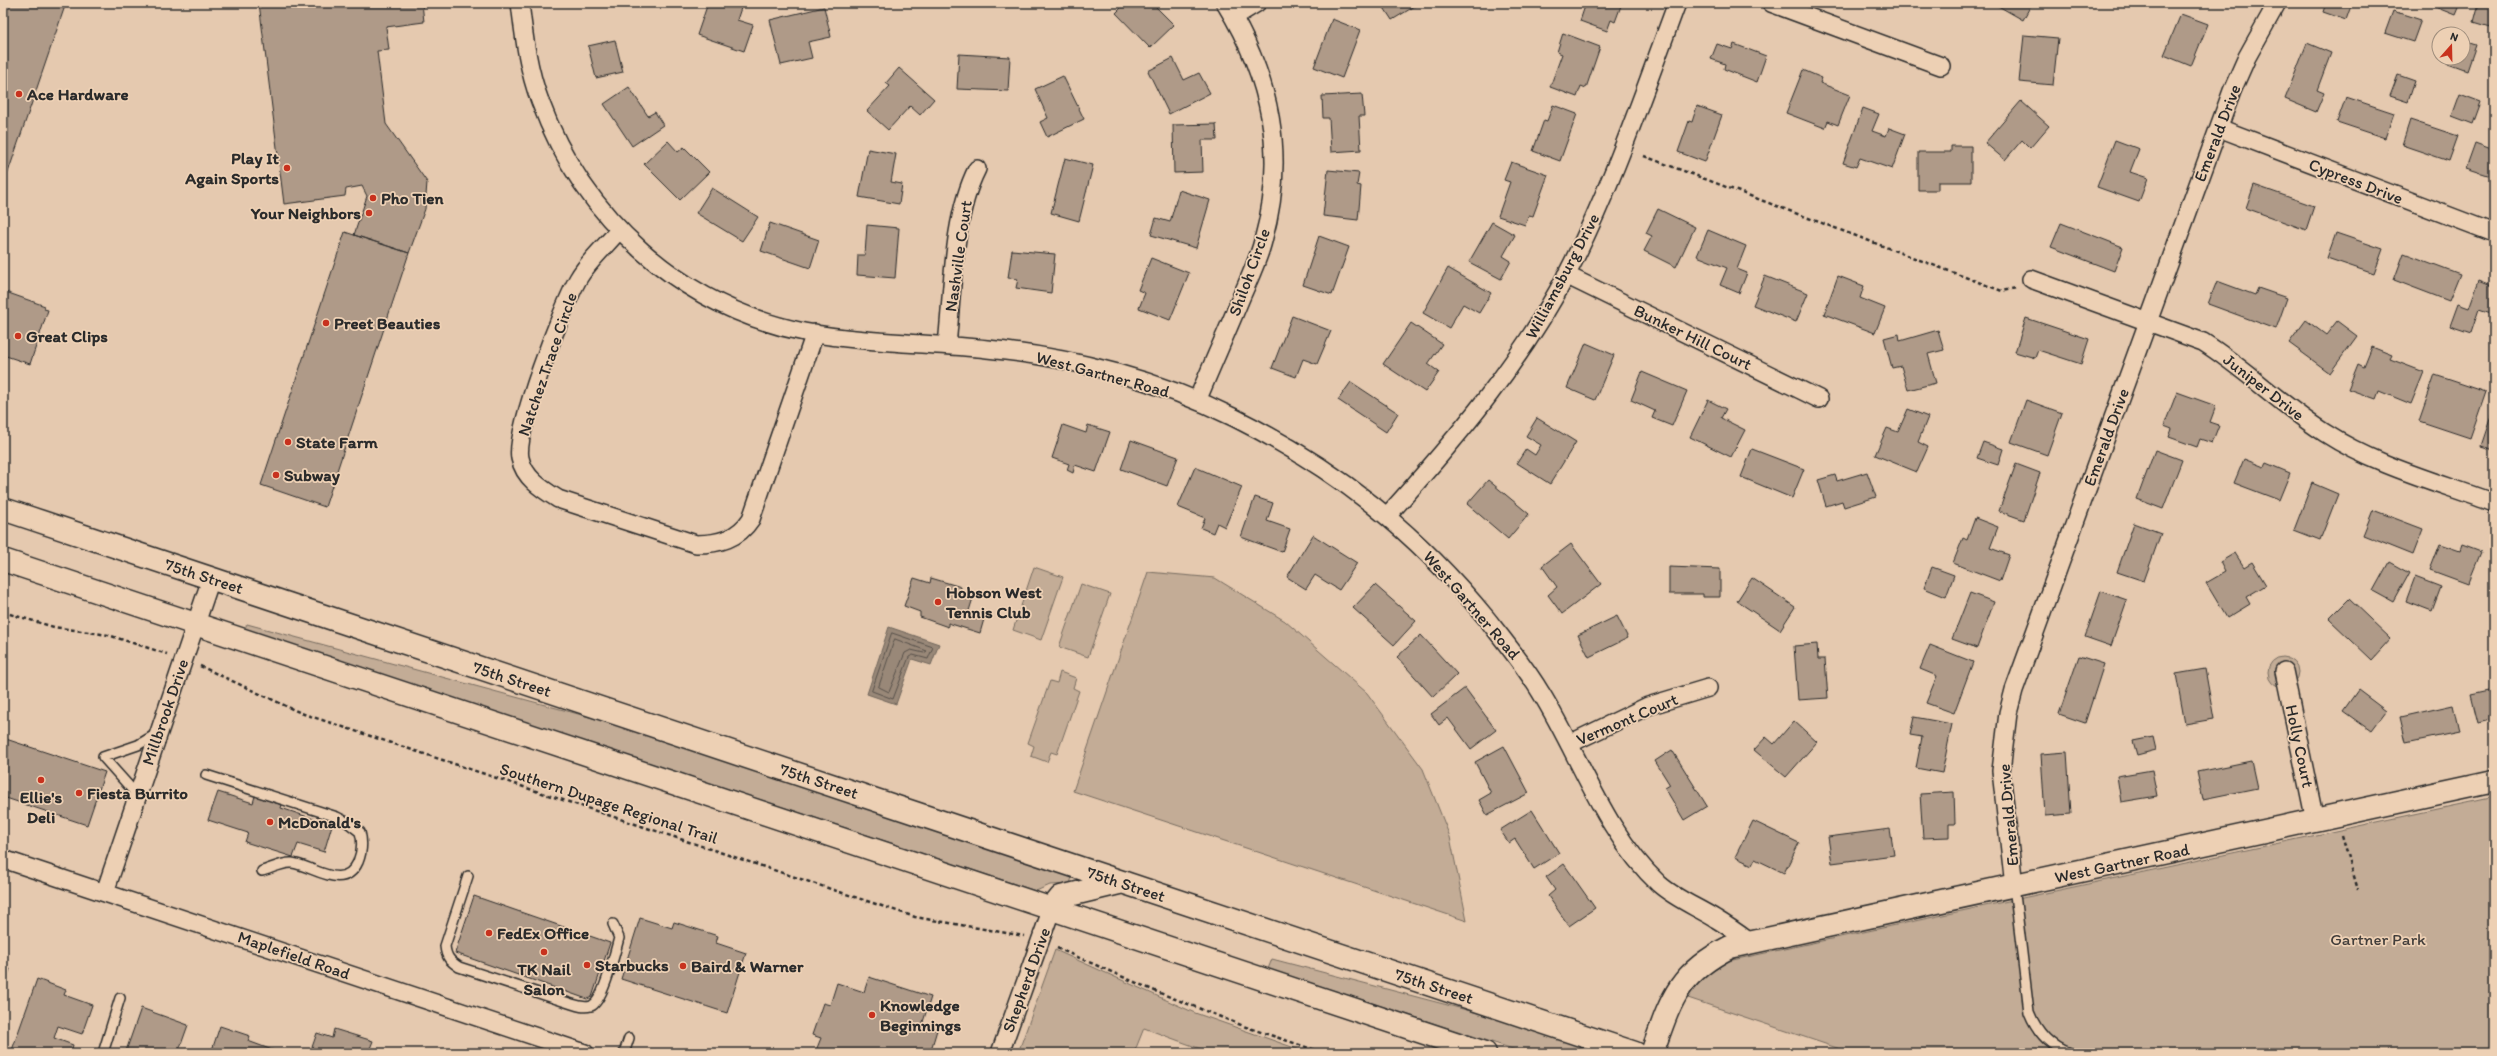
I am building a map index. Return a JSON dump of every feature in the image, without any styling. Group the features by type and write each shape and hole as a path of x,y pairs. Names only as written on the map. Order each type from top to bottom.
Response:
{"main road":[{"name":"75th Street","path":"3,510 1635,1053"},
{"path":"3,560 1485,1053"},
{"name":"West Gartner Road","path":"1652,1053 1670,1005 1687,976 1712,957 1730,947 2494,781"},
{"path":"1052,908 1061,897 1122,882"}],"street":[{"name":"West Gartner Road","path":"520,3 529,64 539,98 556,140 588,192 619,230 666,271 716,301 774,324 815,333 947,346 1060,360 1132,378 1197,401 1232,416 1298,452 1388,515 1452,576 1523,664 1602,804 1630,850 1646,870 1679,899 1713,917 1750,942"},
{"path":"1229,10 1257,3"},
{"name":"Williamsburg Drive","path":"1388,515 1446,450 1496,387 1531,336 1566,275 1608,187 1677,3"},
{"path":"1771,3 1941,66"},
{"name":"Emerald Drive","path":"2014,886 2001,771 2008,713 2024,661 2219,128 2247,57 2277,3"},
{"name":"Shiloh Circle","path":"1197,401 1261,249 1271,208 1274,160 1272,128 1266,95 1251,49 1229,10"},
{"name":"Cypress Drive","path":"2219,128 2494,233"},
{"name":"Nashville Court","path":"947,346 960,219 968,188 977,168"},
{"name":"Natchez Trace Circle","path":"619,230 579,278 563,307 523,426 520,457 526,472 538,486 558,499 696,544 711,544 736,536 745,528 751,519 815,333"},
{"name":"Bunker Hill Court","path":"1566,275 1819,399"},
{"name":"Juniper Drive","path":"2026,283 2148,322 2203,342 2227,357 2294,412 2351,449 2494,503"},
{"name":"Millbrook Drive","path":"105,892 211,578"},
{"name":"Holly Court","path":"2284,671 2315,821"},
{"name":"Vermont Court","path":"1569,744 1648,706 1708,688"},
{"name":"Maplefield Road","path":"3,858 585,1053"},
{"name":"Shepherd Drive","path":"1000,1053 1052,908"}],"lane":[{"path":"137,795 103,757 138,745 158,733"},
{"path":"206,775 337,817 354,826 360,832 361,851 355,868 348,873 337,877 318,874 292,863 262,871"},
{"path":"468,876 445,946 446,954 450,960 459,966 572,1004 582,1007 591,1006 602,992 619,938 613,924"},
{"path":"2014,886 2029,1012 2035,1028 2059,1050 2069,1053"},
{"path":"103,1053 120,998"},
{"path":"624,1053 629,1038"}],"path":[{"path":"1644,156 2002,291 2026,283"},
{"path":"3,612 54,627 108,635 159,651"},
{"name":"Southern Dupage Regional Trail","path":"203,667 301,713 915,917 1017,934"},
{"path":"2340,829 2358,890"},
{"path":"1059,948 1155,991 1232,1022 1324,1053"}],"green space":[{"path":"1034,567 1063,577 1041,640 1013,630"},
{"path":"1148,572 1215,578 1285,621 1367,693 1423,769 1450,837 1467,921 1073,791"},
{"path":"1081,584 1110,594 1088,657 1059,647"},
{"path":"247,624 604,721 1072,877 1070,884 1050,885 1036,891 248,630 245,628"},
{"path":"2283,657 2294,661 2298,672 2294,683 2283,687 2272,683 2268,672 2272,661"},
{"path":"1060,672 1076,678 1073,688 1079,691 1057,754 1051,752 1047,762 1031,756 1034,746 1028,743 1050,681 1057,683"},
{"name":"Gartner Park","path":"2494,797 2494,1053 1852,1053 1688,998 1700,980 1728,961"},
{"path":"1055,950 1195,1013 1309,1053 1212,1053 1144,1028 1134,1053 1018,1053"},
{"path":"1272,959 1497,1018 1601,1053 1525,1053 1268,969"}],"water":[{"path":"889,627 939,644 931,665 912,659 896,704 867,694"}],"building":[{"name":"Ace Hardware","path":"3,3 66,3 4,184 3,184"},
{"path":"259,3 422,3 424,22 386,27 389,50 377,51 386,124 427,182 425,209 409,253 354,235 367,196 362,186 346,189 345,196 284,204"},
{"path":"708,3 727,3 741,8 737,20 753,25 744,51 697,35"},
{"path":"1126,3 1152,3 1174,25 1150,48 1116,13"},
{"path":"1381,3 1420,3 1392,20"},
{"path":"1586,3 1622,3 1615,22 1611,20 1607,31 1580,21"},
{"path":"1993,3 2032,3 2023,20"},
{"path":"2326,3 2352,3 2346,20 2323,12"},
{"path":"2425,3 2460,3 2455,15"},
{"path":"2479,3 2494,3 2494,28 2474,22"},
{"path":"824,7 831,37 808,42 812,58 781,65 770,20"},
{"path":"2393,11 2421,20 2413,42 2385,33"},
{"path":"2181,14 2208,24 2191,66 2164,55"},
{"path":"1332,19 1360,30 1342,78 1314,67"},
{"path":"1563,33 1600,47 1586,88 1581,86 1577,97 1550,87 1562,54 1557,52"},
{"path":"2024,35 2058,38 2053,85 2019,82"},
{"path":"615,40 623,72 596,78 588,46"},
{"path":"2307,43 2331,53 2317,90 2324,93 2316,112 2285,99"},
{"path":"2471,43 2476,45 2471,59"},
{"path":"1717,44 1732,49 1734,44 1766,56 1757,82 1724,69 1725,64 1711,59"},
{"path":"959,54 1010,57 1008,91 957,89"},
{"path":"1173,58 1184,80 1199,73 1210,93 1169,114 1148,71"},
{"path":"2453,66 2469,66 2467,71"},
{"path":"899,68 934,99 920,115 910,106 888,130 867,111 890,86 886,83"},
{"path":"1803,70 1822,78 1820,83 1850,95 1838,125 1828,121 1825,128 1786,113"},
{"path":"2398,75 2415,81 2408,102 2390,96"},
{"path":"1063,76 1084,119 1047,137 1040,122 1048,118 1035,89"},
{"path":"629,87 648,116 655,112 663,125 632,146 604,104"},
{"path":"1362,94 1364,116 1359,116 1361,150 1331,152 1329,118 1323,118 1322,96"},
{"path":"2460,94 2481,102 2473,124 2452,116"},
{"path":"2346,97 2394,113 2385,138 2337,122"},
{"path":"2021,101 2049,126 2030,148 2022,140 2005,160 1985,143"},
{"path":"1553,105 1577,114 1560,161 1533,151 1544,120 1547,121"},
{"path":"1697,106 1722,115 1705,162 1678,152 1689,121 1692,122"},
{"path":"1863,108 1879,114 1872,131 1886,136 1889,128 1905,134 1892,169 1860,158 1856,167 1843,163"},
{"path":"2410,120 2458,136 2449,161 2402,145"},
{"path":"1216,124 1217,140 1202,140 1203,172 1174,173 1173,125"},
{"path":"2115,140 2139,149 2130,172 2148,178 2139,202 2097,187"},
{"path":"668,141 678,152 684,147 709,172 680,200 644,164"},
{"path":"2475,143 2494,150 2494,177 2466,168"},
{"path":"1951,146 1971,146 1971,182 1938,182 1938,190 1918,190 1918,152 1951,152"},
{"path":"868,149 896,154 891,182 902,184 899,204 859,197"},
{"path":"1065,158 1093,165 1079,221 1051,213"},
{"path":"1511,162 1548,175 1533,216 1529,215 1525,225 1498,216 1510,182 1504,180"},
{"path":"1328,170 1359,173 1357,185 1361,186 1358,220 1323,216"},
{"path":"2254,185 2314,206 2306,230 2246,208"},
{"path":"712,188 758,217 742,241 696,213"},
{"path":"1179,190 1210,200 1196,248 1151,235 1156,218 1170,222"},
{"path":"1658,209 1695,227 1676,267 1644,251 1652,236 1646,233"},
{"path":"1492,222 1515,235 1503,256 1511,261 1501,279 1469,262"},
{"path":"770,223 819,240 810,268 761,251"},
{"path":"2061,223 2123,247 2114,271 2051,247"},
{"path":"867,225 899,228 895,278 857,275 858,255 865,255"},
{"path":"1708,230 1746,246 1737,269 1747,273 1739,293 1720,285 1727,268 1697,256"},
{"path":"345,232 409,253 325,507 261,485"},
{"path":"2336,233 2383,249 2374,274 2327,258"},
{"path":"1319,236 1349,247 1332,295 1303,285"},
{"path":"1012,250 1055,254 1051,293 1016,288 1018,279 1008,278"},
{"path":"2404,253 2460,274 2449,301 2394,280"},
{"path":"1151,258 1189,273 1170,320 1139,308 1145,293 1138,290"},
{"path":"1448,268 1491,293 1479,313 1463,304 1449,328 1423,313"},
{"path":"1765,276 1808,293 1796,322 1753,305"},
{"path":"1838,276 1864,286 1860,298 1885,308 1875,333 1824,314"},
{"path":"2479,280 2494,286 2494,314 2479,309 2471,333 2450,326 2458,304 2469,308"},
{"path":"2217,281 2255,295 2258,288 2287,298 2276,329 2208,304"},
{"path":"3,291 45,306 44,309 48,310 30,364 3,355"},
{"path":"1292,316 1331,331 1317,364 1303,359 1296,377 1272,368"},
{"path":"2026,318 2089,339 2081,364 2038,350 2035,358 2015,352"},
{"path":"2306,320 2326,335 2337,321 2357,336 2330,373 2289,343"},
{"path":"1411,323 1442,344 1428,364 1439,372 1425,392 1383,364"},
{"path":"1938,330 1944,350 1928,354 1936,383 1908,390 1901,366 1892,368 1884,338 1899,334 1900,341"},
{"path":"1586,343 1614,355 1595,400 1567,388"},
{"path":"2372,347 2392,355 2390,359 2424,372 2411,404 2379,391 2376,399 2348,389 2358,364 2364,367"},
{"path":"1642,372 1687,391 1672,426 1652,418 1655,411 1631,400"},
{"path":"2435,375 2486,392 2470,438 2419,421"},
{"path":"1351,382 1398,413 1386,432 1338,400"},
{"path":"2177,392 2216,406 2210,422 2219,425 2212,443 2200,439 2197,447 2169,437 2172,429 2164,426"},
{"path":"1708,400 1726,409 1721,418 1745,430 1731,457 1690,437"},
{"path":"2026,400 2062,413 2047,455 2011,442"},
{"path":"1908,409 1928,417 1918,442 1928,447 1917,472 1875,455 1887,428 1898,432"},
{"path":"2492,413 2494,414 2494,450 2481,446"},
{"path":"1537,418 1576,442 1550,484 1517,463 1526,449 1535,455 1541,445 1526,436"},
{"path":"1063,425 1086,433 1088,425 1110,432 1096,472 1075,465 1073,473 1067,470 1069,464 1052,458"},
{"path":"1131,440 1178,457 1167,486 1121,469"},
{"path":"1983,442 2003,449 1998,465 1977,458"},
{"path":"1752,449 1804,469 1792,498 1741,477"},
{"path":"2155,450 2182,460 2163,509 2137,499"},
{"path":"2244,459 2264,467 2266,463 2290,473 2279,500 2234,483"},
{"path":"2016,464 2040,473 2024,520 1999,511"},
{"path":"1195,467 1242,487 1225,527 1217,523 1213,533 1201,528 1205,518 1178,507"},
{"path":"1867,472 1876,497 1844,507 1842,501 1826,506 1818,480 1835,475 1837,481"},
{"path":"1488,480 1529,514 1508,539 1467,504"},
{"path":"2312,483 2338,494 2320,540 2294,530"},
{"path":"1255,497 1273,503 1267,521 1290,529 1282,552 1241,537"},
{"path":"2373,510 2423,529 2413,555 2363,535"},
{"path":"1975,518 1998,527 1990,548 2009,555 2000,581 1953,563 1963,538 1967,540"},
{"path":"2134,523 2161,533 2144,581 2117,572"},
{"path":"1313,535 1357,563 1339,590 1315,575 1306,589 1287,577"},
{"path":"1571,544 1601,584 1562,614 1548,595 1557,587 1542,566"},
{"path":"2440,544 2460,551 2462,545 2481,552 2468,584 2430,570"},
{"path":"2235,553 2244,567 2252,562 2266,585 2246,597 2250,604 2227,618 2206,583 2225,572 2220,562"},
{"path":"2389,562 2409,573 2393,602 2373,591"},
{"path":"1669,567 1720,569 1720,597 1703,597 1703,594 1669,594"},
{"path":"1932,567 1954,575 1946,597 1924,588"},
{"path":"2415,577 2441,587 2432,611 2406,601"},
{"name":"Hobson West Tennis Club","path":"914,578 930,583 931,578 961,587 960,593 973,598 968,614 984,619 980,633 948,623 948,627 920,617 920,612 904,606"},
{"path":"1752,578 1795,607 1780,630 1737,601"},
{"path":"1375,585 1416,621 1394,645 1353,608"},
{"path":"2101,591 2127,600 2111,646 2085,637"},
{"path":"1970,593 1994,602 1977,648 1952,639"},
{"path":"2349,599 2391,639 2372,660 2329,619"},
{"path":"1617,616 1628,638 1589,657 1578,635"},
{"path":"1421,635 1457,674 1433,697 1397,657"},
{"path":"1817,644 1818,659 1825,659 1828,698 1798,700 1794,646"},
{"path":"1930,645 1973,662 1954,713 1926,703 1937,676 1920,669"},
{"path":"2079,656 2104,664 2085,723 2059,714"},
{"path":"2205,669 2214,719 2185,724 2176,674"},
{"path":"1465,688 1496,730 1471,749 1448,718 1439,725 1431,714"},
{"path":"2358,690 2386,711 2371,731 2343,711"},
{"path":"2494,690 2494,719 2478,723 2471,695"},
{"path":"2453,705 2459,732 2406,743 2400,717"},
{"path":"1914,717 1952,724 1942,773 1916,768 1922,737 1910,735"},
{"path":"1794,721 1817,742 1786,777 1754,750 1766,737 1774,744"},
{"path":"2153,737 2156,750 2137,755 2133,741"},
{"path":"3,738 105,772 87,825 3,797"},
{"path":"1504,746 1529,793 1487,815 1479,800 1491,793 1475,762"},
{"path":"1672,750 1707,806 1684,820 1665,788 1670,785 1655,761"},
{"path":"2067,752 2071,814 2045,816 2041,754"},
{"path":"2251,761 2257,788 2203,799 2197,772"},
{"path":"2152,770 2157,796 2121,802 2117,776"},
{"name":"McDonald's","path":"218,792 253,803 255,796 282,805 281,808 332,825 324,852 298,844 293,857 245,842 248,833 208,820"},
{"path":"1954,792 1955,824 1949,824 1949,837 1923,838 1920,794"},
{"path":"1532,810 1559,853 1534,869 1515,839 1509,843 1500,830"},
{"path":"1753,821 1799,843 1784,873 1755,859 1752,865 1735,857"},
{"path":"1890,829 1894,855 1832,863 1828,837"},
{"path":"1564,864 1595,908 1569,926 1548,896 1555,890 1546,877"},
{"path":"474,896 610,943 592,997 587,999 455,953"},
{"name":"Baird & Warner","path":"640,918 672,928 674,922 718,936 716,943 746,953 727,1013 621,979"},
{"path":"3,966 10,969 3,988"},
{"name":"Knowledge Beginnings","path":"869,977 931,997 922,1025 937,1030 930,1053 815,1053 821,1038 812,1035 823,1003 830,1005 837,983 864,992"},
{"path":"37,979 66,990 64,995 92,1005 82,1034 58,1026 54,1038 73,1045 71,1053 11,1053"},
{"path":"141,1008 188,1025 178,1053 126,1051"},
{"path":"220,1026 250,1036 248,1041 275,1051 274,1053 211,1053"},
{"path":"334,1029 373,1041 369,1051 375,1053 310,1053 317,1033 332,1038"}],"place":[{"name":"Ace Hardware","path":"19,94"},
{"name":"Play It Again Sports","path":"287,168"},
{"name":"Pho Tien","path":"373,198"},
{"name":"Your Neighbors","path":"369,213"},
{"name":"Preet Beauties","path":"326,323"},
{"name":"Great Clips","path":"18,336"},
{"name":"State Farm","path":"288,442"},
{"name":"Subway","path":"276,475"},
{"name":"Hobson West Tennis Club","path":"938,602"},
{"name":"Ellie's Deli","path":"41,780"},
{"name":"Fiesta Burrito","path":"79,793"},
{"name":"McDonald's","path":"270,822"},
{"name":"FedEx Office","path":"489,933"},
{"name":"TK Nail Salon","path":"544,952"},
{"name":"Starbucks","path":"587,965"},
{"name":"Baird & Warner","path":"683,966"},
{"name":"Knowledge Beginnings","path":"872,1015"}]}
